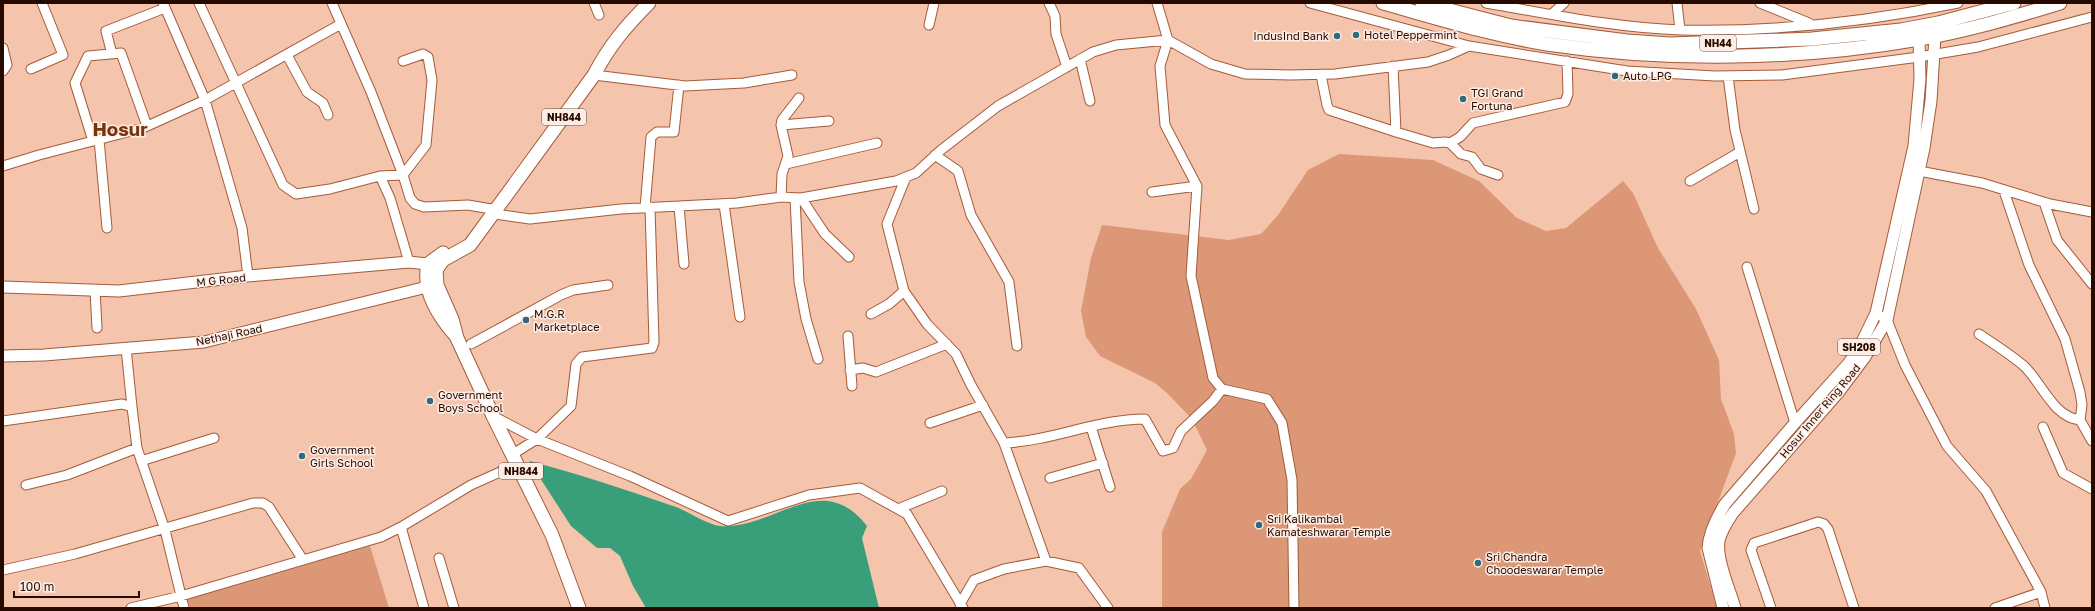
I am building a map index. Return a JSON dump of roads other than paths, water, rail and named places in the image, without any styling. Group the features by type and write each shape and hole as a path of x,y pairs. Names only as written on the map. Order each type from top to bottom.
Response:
{"highway":[{"name":"NH844","path":"579,608 552,535 493,416 457,338 444,323 432,286 436,270 433,265 470,246 594,75 605,54 621,32 649,3"},
{"name":"NH44","path":"1383,3 1484,32 1546,44 1606,51 1672,55 1757,55 1845,50 1936,36 1996,22 2060,3"},
{"name":"NH44","path":"1422,3 1511,26 1626,41 1670,44 1812,39 1901,30 1938,23 2014,3"}],"main road":[{"name":"Hosur Inner Ring Road","path":"1735,608 1720,555 1719,542 1723,529 1733,513 1838,393 1866,357 1887,320 1919,171 1931,101 1936,36"},
{"name":"Hosur Inner Ring Road","path":"1723,608 1708,548 1709,539 1716,518 1725,504 1848,364 1860,346 1876,314 1914,146 1919,94 1920,39"},
{"name":"M G Road","path":"3,287 119,291 248,276 409,262 433,265"},
{"name":"Nethaji Road","path":"3,356 44,355 204,342 432,286"}],"street":[{"path":"30,69 63,55 42,3"},
{"path":"198,3 237,82 283,185 296,194 330,189 380,176 403,175"},
{"path":"332,3 371,92 403,175 410,198 415,204 424,207 468,205 530,219 648,208 724,204 781,197 798,198 896,181 916,173 935,155 998,106 1093,52 1116,45 1168,40 1211,64 1245,74 1321,75 1428,62 1469,46"},
{"path":"594,3 599,15"},
{"path":"929,25 934,3"},
{"path":"1048,3 1056,16 1056,34 1067,67"},
{"path":"1157,3 1168,40 1160,66 1166,125 1197,186 1191,276 1213,378 1222,389 1267,399 1282,424 1292,480 1294,608"},
{"path":"1310,3 1469,46 1627,70 1728,76 1782,75 1919,57 1978,47 2092,17"},
{"path":"1486,3 1636,26 1680,30 1812,25 1915,12 1958,3"},
{"path":"1552,14 1564,3"},
{"path":"1677,3 1680,30"},
{"path":"1760,3 1812,25"},
{"path":"1912,3 1915,12"},
{"path":"112,54 106,31 164,5 205,100 242,228 248,276"},
{"path":"3,166 147,126 205,100 342,24"},
{"path":"3,48 7,65 3,71"},
{"path":"107,228 96,140 75,82 88,56 121,53 147,126"},
{"path":"403,175 426,145 432,80 426,54 404,61"},
{"path":"287,55 307,92 323,103 328,115"},
{"path":"1080,59 1090,101"},
{"path":"1450,143 1460,137 1473,123 1565,102 1568,94 1567,61"},
{"path":"1393,66 1396,132"},
{"path":"594,75 679,85 744,83 792,75"},
{"path":"1321,75 1329,110 1433,143 1450,143 1461,154 1472,157 1481,169 1498,175"},
{"path":"1728,76 1735,130 1754,209"},
{"path":"131,608 181,596 381,537 401,527 515,459 571,406 576,364 582,357 652,348 654,342 648,208 651,137 657,132 674,132 679,85"},
{"path":"781,197 782,174 788,156 781,125 782,120 799,98"},
{"path":"781,125 829,121"},
{"path":"786,164 877,143"},
{"path":"1690,181 1740,152"},
{"path":"935,155 958,171 971,215 1009,282 1017,346"},
{"path":"1919,171 1982,183 2004,191 2044,202 2092,212"},
{"path":"380,176 390,198 409,262"},
{"path":"906,177 887,224 904,291 927,324 956,354 1004,443 1046,561"},
{"path":"1152,192 1197,186"},
{"path":"2004,191 2029,265 2065,340 2080,392 2082,405 2080,420 2092,441"},
{"path":"798,198 825,234 849,257"},
{"path":"798,198 798,282 806,319 818,358"},
{"path":"2044,202 2057,240 2092,284"},
{"path":"724,204 740,317"},
{"path":"679,206 684,264"},
{"path":"1746,267 1795,423"},
{"path":"471,344 561,295 573,290 608,285"},
{"path":"95,290 97,328"},
{"path":"871,314 889,304 904,291"},
{"path":"1876,314 1887,320 1905,365 1947,446 1986,491 2041,592 2045,608"},
{"path":"1979,334 2026,368 2061,412 2073,419 2080,420"},
{"path":"848,336 852,386"},
{"path":"850,370 863,368 876,372 947,344"},
{"path":"126,348 137,448 165,530 184,608"},
{"path":"1004,443 1020,442 1109,422 1145,419 1163,451 1173,448 1181,431 1213,401 1222,389"},
{"path":"3,421 122,404 132,407"},
{"path":"930,423 983,405"},
{"path":"493,416 537,439 630,476 728,521 809,495 860,488 907,514 962,606"},
{"path":"1091,427 1110,487"},
{"path":"2043,428 2063,472 2092,489"},
{"path":"141,461 214,438"},
{"path":"26,485 67,475 137,448"},
{"path":"1050,478 1103,464"},
{"path":"898,509 942,491"},
{"path":"3,570 75,554 165,530 253,503 263,503 269,507 303,560"},
{"path":"1771,608 1751,550 1752,545 1754,543 1818,522 1824,524 1828,529 1854,608"},
{"path":"401,527 424,608"},
{"path":"439,558 454,608"},
{"path":"962,606 974,580 1004,569 1046,561 1079,568 1108,608"},
{"path":"1995,608 2022,603 2041,592"}],"place":[{"name":"Hotel Peppermint","path":"1356,35"},
{"name":"IndusInd Bank","path":"1337,36"},
{"name":"Auto LPG","path":"1615,76"},
{"name":"TGI Grand Fortuna","path":"1463,99"},
{"name":"M.G.R Marketplace","path":"526,320"},
{"name":"Government Boys School","path":"430,401"},
{"name":"Government Girls School","path":"302,456"},
{"name":"Sri Kalikambal Kamateshwarar Temple","path":"1259,525"},
{"name":"Sri Chandra Choodeswarar Temple","path":"1478,563"}],"district":[{"name":"Hosur","path":"120,129"}]}
